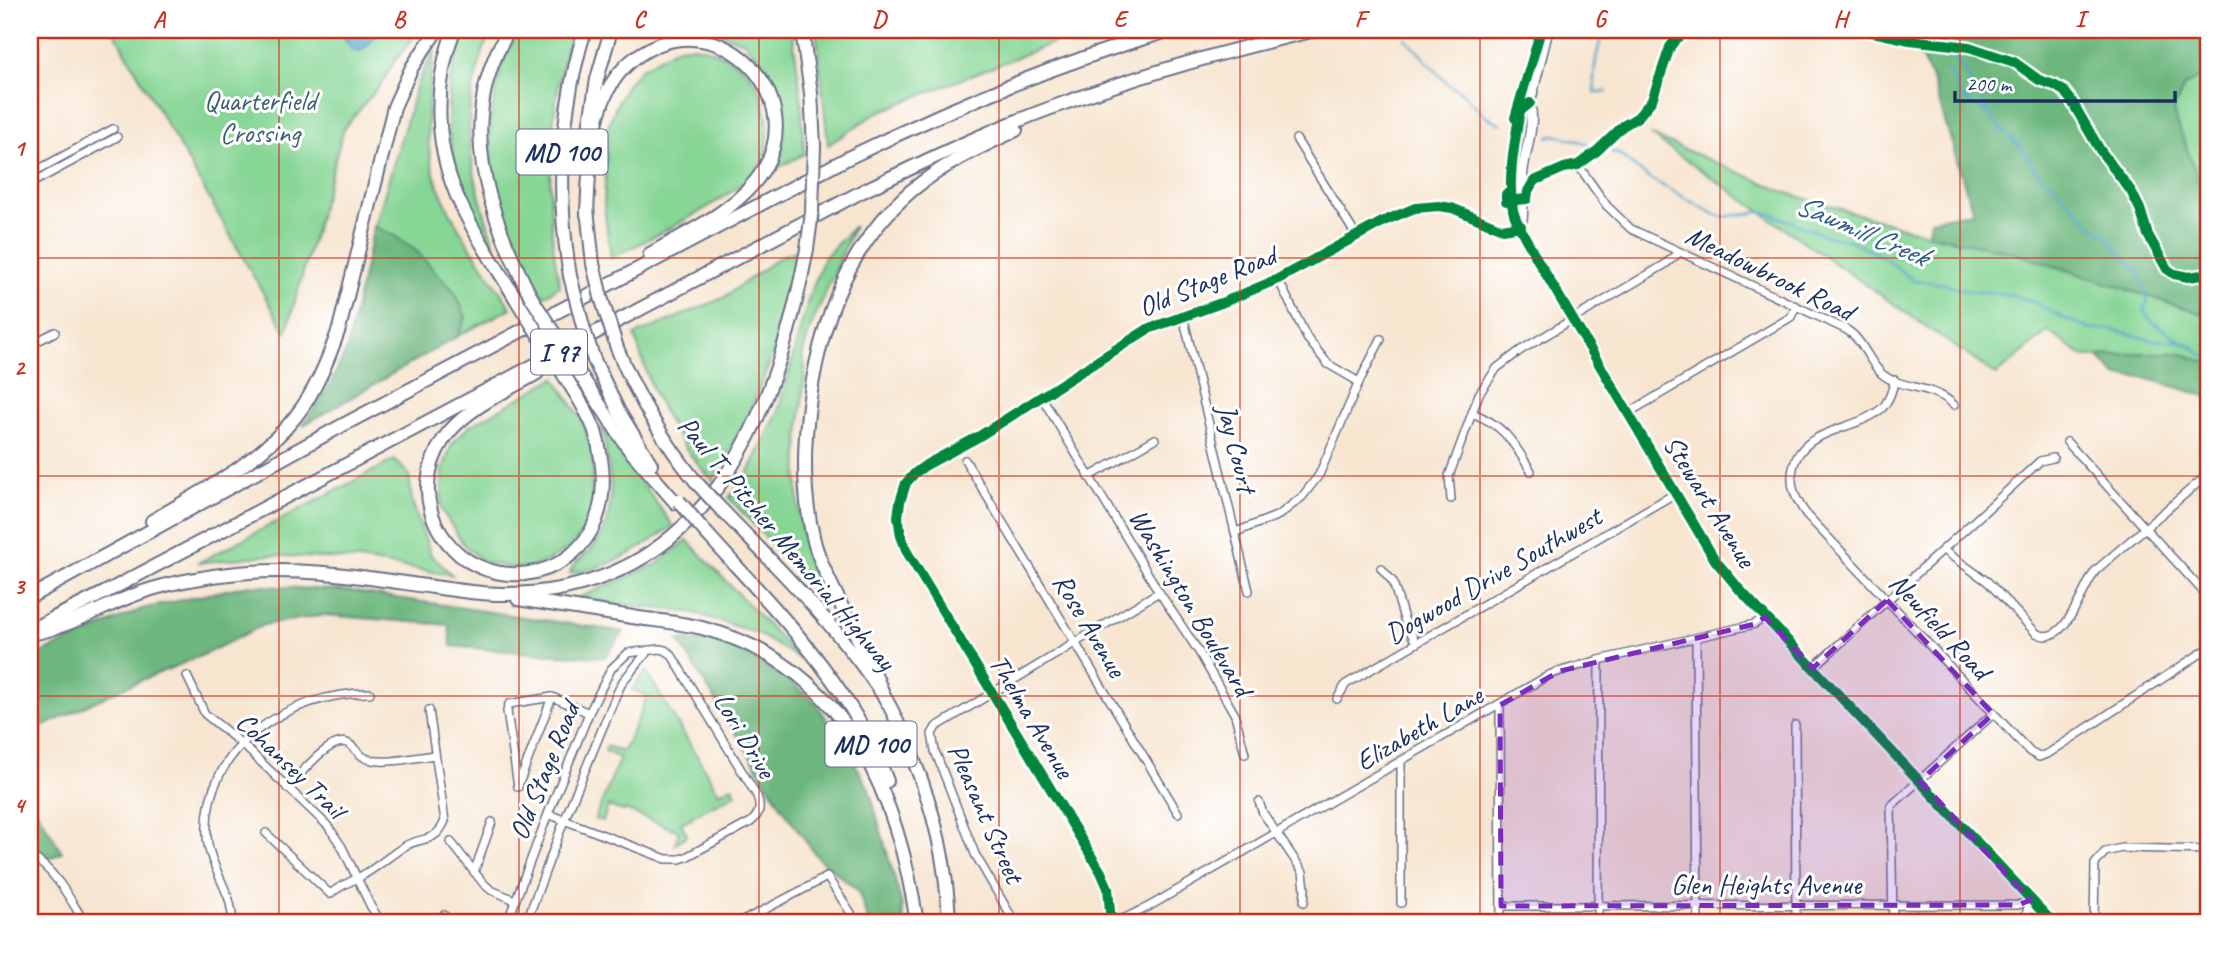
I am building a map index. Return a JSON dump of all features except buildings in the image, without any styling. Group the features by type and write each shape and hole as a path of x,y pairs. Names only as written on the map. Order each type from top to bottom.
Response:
{"highway":[{"path":"30,596 241,467 262,451 296,416 320,377 339,329 394,107 412,67 437,30"},
{"path":"454,30 440,83 440,126 445,162 462,208 576,368 628,448 677,502"},
{"path":"509,30 499,46 487,77 480,127 481,156 496,222 525,300 564,375 589,419 599,447 603,484 601,503 596,521 574,553 543,571 527,575 496,573 480,568 452,549 442,535 428,502 428,481 432,463 439,445 450,430 483,405 673,291"},
{"name":"Paul T. Pitcher Memorial Highway","path":"585,30 565,116 562,220 570,276 594,360 632,436 677,502 815,655 852,709 882,768 897,811 912,867 918,923"},
{"name":"Paul T. Pitcher Memorial Highway","path":"611,30 590,116 585,177 593,264 617,348 653,422 697,483 815,608 884,696 912,755 936,826 947,887 949,923"},
{"path":"30,632 48,631 133,595 202,578 238,573 310,572 499,594 532,593 582,584 619,570 643,557 678,530 717,490 735,463 755,423 794,313 807,249 813,198 811,93 802,30"},
{"name":"I 97","path":"30,596 344,425 898,133 1045,72 1171,30"},
{"name":"I 97","path":"30,632 911,167 1007,125 1097,92 1222,53 1316,30"},
{"path":"471,358 720,212 751,186 770,157 775,125 774,110 761,78 749,64 719,44 701,39 671,40 630,62 609,89 596,125 587,215"},
{"path":"884,696 822,565 810,524 806,474 809,411 830,317 858,254 879,224 910,192 948,163 1097,92"},
{"path":"459,590 701,628 749,645 795,672 814,688 849,727 874,772 897,836 918,923"}],"street":[{"name":"Stewart Avenue","path":"1548,30 1530,103 1520,111 1512,166 1513,213 1537,259 1721,568 2053,923"},
{"path":"30,174 113,129"},
{"path":"30,184 117,137"},
{"path":"1296,139 1357,237"},
{"name":"Meadowbrook Road","path":"1578,165 1607,206 1624,224 1679,253 1851,332 1880,372 1895,380 1933,391 1954,405"},
{"name":"Old Stage Road","path":"901,536 898,517 900,502 906,484 915,473 1041,397 1132,337 1156,325 1224,302 1278,279 1394,217 1427,206 1452,208 1502,229 1521,226"},
{"path":"1451,499 1449,476 1479,394 1497,368 1512,356 1664,265 1679,253"},
{"path":"1278,279 1307,338 1328,364 1359,382"},
{"path":"1628,412 1791,317 1796,306"},
{"name":"Jay Court","path":"1183,316 1249,591"},
{"path":"30,345 55,332"},
{"path":"1236,532 1279,515 1302,497 1319,475 1359,382 1381,339"},
{"name":"Newfield Road","path":"1895,380 1889,400 1879,411 1807,445 1796,459 1792,475 1796,499 1806,514 2030,752 2039,757 2044,756 2209,648"},
{"name":"Washington Boulevard","path":"1041,397 1159,592 1199,652 1235,715 1245,754"},
{"path":"1472,413 1488,419 1503,430 1531,471"},
{"path":"1089,477 1155,439"},
{"path":"2067,442 2209,598"},
{"path":"1813,668 2040,461 2053,458"},
{"name":"Rose Avenue","path":"965,460 1178,813"},
{"path":"1943,550 1988,582 2036,633 2047,636 2057,632 2073,614 2088,580 2096,570 2209,476"},
{"name":"Dogwood Drive Southwest","path":"1337,699 1346,684 1676,493"},
{"name":"Thelma Avenue","path":"901,536 918,571 1101,872 1109,893 1111,923"},
{"path":"1381,568 1393,582 1404,619 1416,643"},
{"name":"Pleasant Street","path":"1015,923 975,855 932,741 932,734 936,727 1159,592"},
{"name":"Elizabeth Lane","path":"1111,923 1138,912 1278,833 1551,674 1599,660 1755,624 1765,617"},
{"path":"1696,638 1698,923"},
{"name":"Old Stage Road","path":"507,923 589,713 611,669 628,653 649,650"},
{"path":"526,923 564,821 617,693 623,681 649,650"},
{"name":"Lori Drive","path":"548,814 666,859 675,860 687,857 751,822 758,814 760,809 757,796 671,654 665,650 649,650"},
{"path":"1598,923 1599,660"},
{"name":"Cohansey Trail","path":"187,676 205,714 242,744 328,826 382,923"},
{"path":"233,923 227,893 207,838 207,824 215,786 228,761 261,727 300,705 355,693 370,693"},
{"path":"552,698 518,787 507,711 509,704 552,698 589,713"},
{"path":"1500,705 1501,923"},
{"path":"266,833 330,894 408,844 430,839 442,829 445,821 429,710"},
{"path":"1893,923 1891,806 1993,713"},
{"path":"1794,725 1796,923"},
{"path":"287,788 329,746 340,741 348,743 367,759 388,760 435,755"},
{"path":"1401,762 1401,903"},
{"path":"1259,802 1263,813 1303,872 1304,902"},
{"path":"474,872 492,822"},
{"path":"451,842 491,890 515,900"},
{"path":"2094,923 2096,861 2105,852 2113,849 2209,850"},
{"path":"30,857 46,865 56,877 85,923"},
{"path":"739,923 827,877 851,913"},
{"path":"2025,923 2031,900"},
{"name":"Glen Heights Avenue","path":"1501,906 2018,905 2031,900"},
{"path":"30,909 39,923"},
{"path":"433,923 444,915"}],"highlighted area":[{"path":"1887,600 1993,714 1920,781 2031,900 2018,905 1501,906 1500,705 1560,671 1755,624 1765,617 1813,668"}],"green space":[{"name":"Quarterfield Crossing","path":"113,30 419,30 381,84 344,128 286,333"},
{"path":"464,30 492,30 484,47 472,92 469,116 472,163 498,258 473,217 458,176 448,130 449,85"},
{"path":"518,30 572,30 560,78 551,156 552,233 560,286 544,296 527,274 505,219 491,163 490,120 502,63"},
{"path":"711,30 792,30 801,94 804,154 778,168 785,131 780,96 767,67 744,42"},
{"path":"815,30 1046,30 1073,35 876,113 828,145"},
{"path":"1907,30 2209,30 2209,72 2184,86 2173,111 2209,209 2209,316 2011,252 1927,234 1931,220 1973,212 1932,79"},
{"path":"2209,30 2209,368 2144,353 2084,357 2048,331 1996,375 1650,135 1790,194 1959,241"},
{"path":"694,46 716,52 736,62 758,87 768,131 764,157 750,177 734,190 668,229 611,258 604,206 608,127 617,104 628,83 642,68 678,47"},
{"path":"435,48 428,119 429,147 436,180 464,237 511,308 458,336 466,317 375,226 417,85"},
{"path":"374,226 415,250 455,292 466,317 458,336 302,426 330,385 346,351"},
{"path":"854,226 809,331 802,356 805,368 798,447 801,526 813,568 831,608 729,498 749,472 778,412 809,297 824,258"},
{"path":"796,251 784,315 767,369 746,418 713,481 685,447 664,413 655,395 635,335 723,298 781,256"},
{"path":"2180,353 2209,363 2209,397 2142,377 2116,376 2098,356"},
{"path":"555,378 582,420 593,453 592,512 582,534 568,549 549,560 531,567 511,568 484,562 464,545 441,509 443,469 452,444 468,427"},
{"path":"601,426 673,526 637,550 612,562 570,573 574,565 595,545 608,517 611,487"},
{"path":"394,460 409,474 412,502 431,555 452,575 359,560 268,555 198,563"},
{"path":"687,540 800,659 756,633 695,613 576,599 657,564"},
{"path":"248,585 349,591 624,632 605,657 451,646 449,625 324,615 263,625 30,733 30,658 142,609"},
{"path":"678,640 714,641 750,656 782,675 814,701 844,744 869,789 902,905 904,923 869,923 858,891 818,858 783,809"},
{"path":"646,671 719,793 732,786 736,794 681,823 687,835 675,844 679,831 625,810 608,806 603,821 595,819 620,758 605,751 607,746 622,752 629,740 647,696 632,689"},
{"path":"30,799 62,852 49,859 30,847"}],"water":[{"path":"340,30 379,30 367,46 358,52 351,49"}],"waterway":[{"path":"1602,30 1594,84 1595,92 1607,92"},
{"path":"1929,30 1934,47 1940,50 1948,49 1997,125 2022,149 2039,175 2049,181 2096,229 2106,234 2140,273 2148,303 2144,308 2145,313 2153,322 2180,340"},
{"path":"1880,37 1928,51 1937,51"},
{"name":"Sawmill Creek","path":"1405,38 1449,85 1463,93 1485,116 1501,124"},
{"path":"1945,71 1950,71 1964,98 1987,112"},
{"name":"Sawmill Creek","path":"1548,137 1553,135 1569,138 1619,154 1647,177 1714,214 1723,217 1760,212 1830,237 1852,241 1885,258 1913,280 1945,284 1962,290 2012,295 2092,329 2115,330 2151,340 2181,341 2202,355 2209,356"}],"cycle path":[{"path":"1515,118 1541,30"},
{"path":"1506,194 1506,201 1527,199 1534,181 1578,165 1623,126 1638,117 1652,100 1670,47 1676,39 1690,30"},
{"path":"1863,30 1910,40 1969,47 2014,62 2039,80 2064,91 2100,150 2131,191 2148,235 2167,269 2174,274 2188,277 2209,274"},
{"path":"1530,103 1520,111 1512,160 1511,198 1517,221 1715,560 1740,590 2053,923"},
{"path":"1111,923 1108,888 1101,872 907,552 898,517 906,483 926,465 978,437 1148,329 1278,279 1384,221 1415,208 1452,208 1502,229 1521,226"}]}
